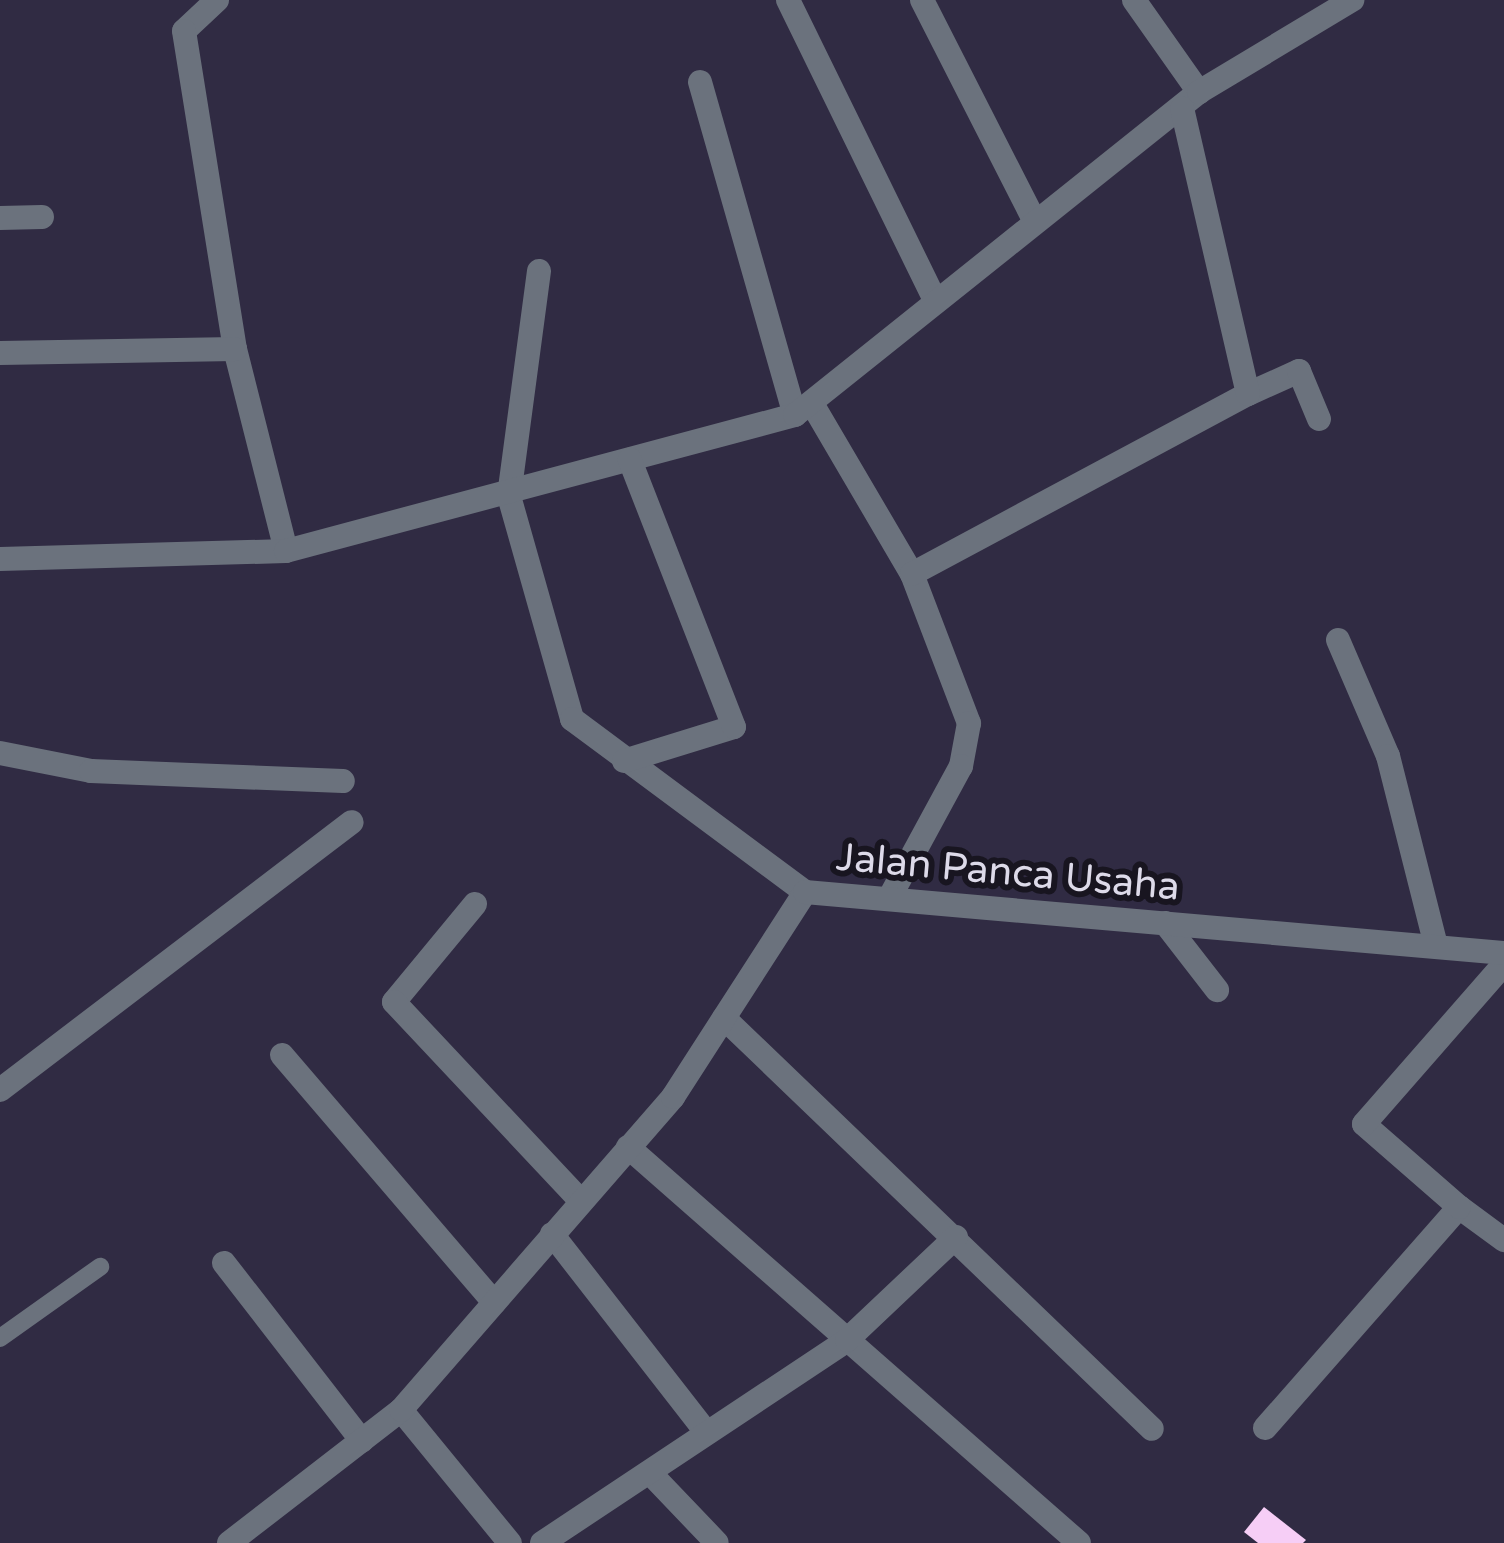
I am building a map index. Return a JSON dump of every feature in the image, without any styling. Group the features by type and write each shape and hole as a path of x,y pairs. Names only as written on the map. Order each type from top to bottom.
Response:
{"street":[{"path":"217,0 184,31 235,349 286,551"},
{"path":"788,0 935,300"},
{"path":"922,0 1034,218"},
{"path":"1134,0 1191,101 1248,394"},
{"path":"0,559 286,551 509,496 804,411 1034,218 1191,101 1352,0"},
{"path":"700,82 804,411 912,574 969,723 961,766 891,895"},
{"path":"0,218 42,217"},
{"path":"539,271 509,496 572,719 805,892"},
{"path":"0,353 235,349"},
{"path":"912,574 1298,371 1319,419"},
{"path":"624,761 734,728 630,460"},
{"path":"1339,640 1388,756 1436,946"},
{"path":"0,753 92,771 343,781"},
{"path":"0,1090 352,822"},
{"name":"Jalan Panca Usaha","path":"229,1543 400,1410 628,1147 724,1018 805,892 891,895 1504,953"},
{"path":"475,904 395,1005 581,1201"},
{"path":"1165,923 1217,990"},
{"path":"1504,964 1364,1124 1504,1240"},
{"path":"724,1018 1152,1429"},
{"path":"282,1055 494,1302"},
{"path":"628,1147 1079,1543"},
{"path":"1265,1428 1459,1207"},
{"path":"552,1234 707,1433"},
{"path":"542,1543 847,1340 956,1238"},
{"path":"224,1263 362,1441"},
{"path":"400,1410 510,1543"},
{"path":"651,1474 717,1543"}],"lane":[{"path":"0,1338 100,1267"}],"building":[{"path":"1264,1507 1306,1540 1258,1543 1244,1532"}]}
